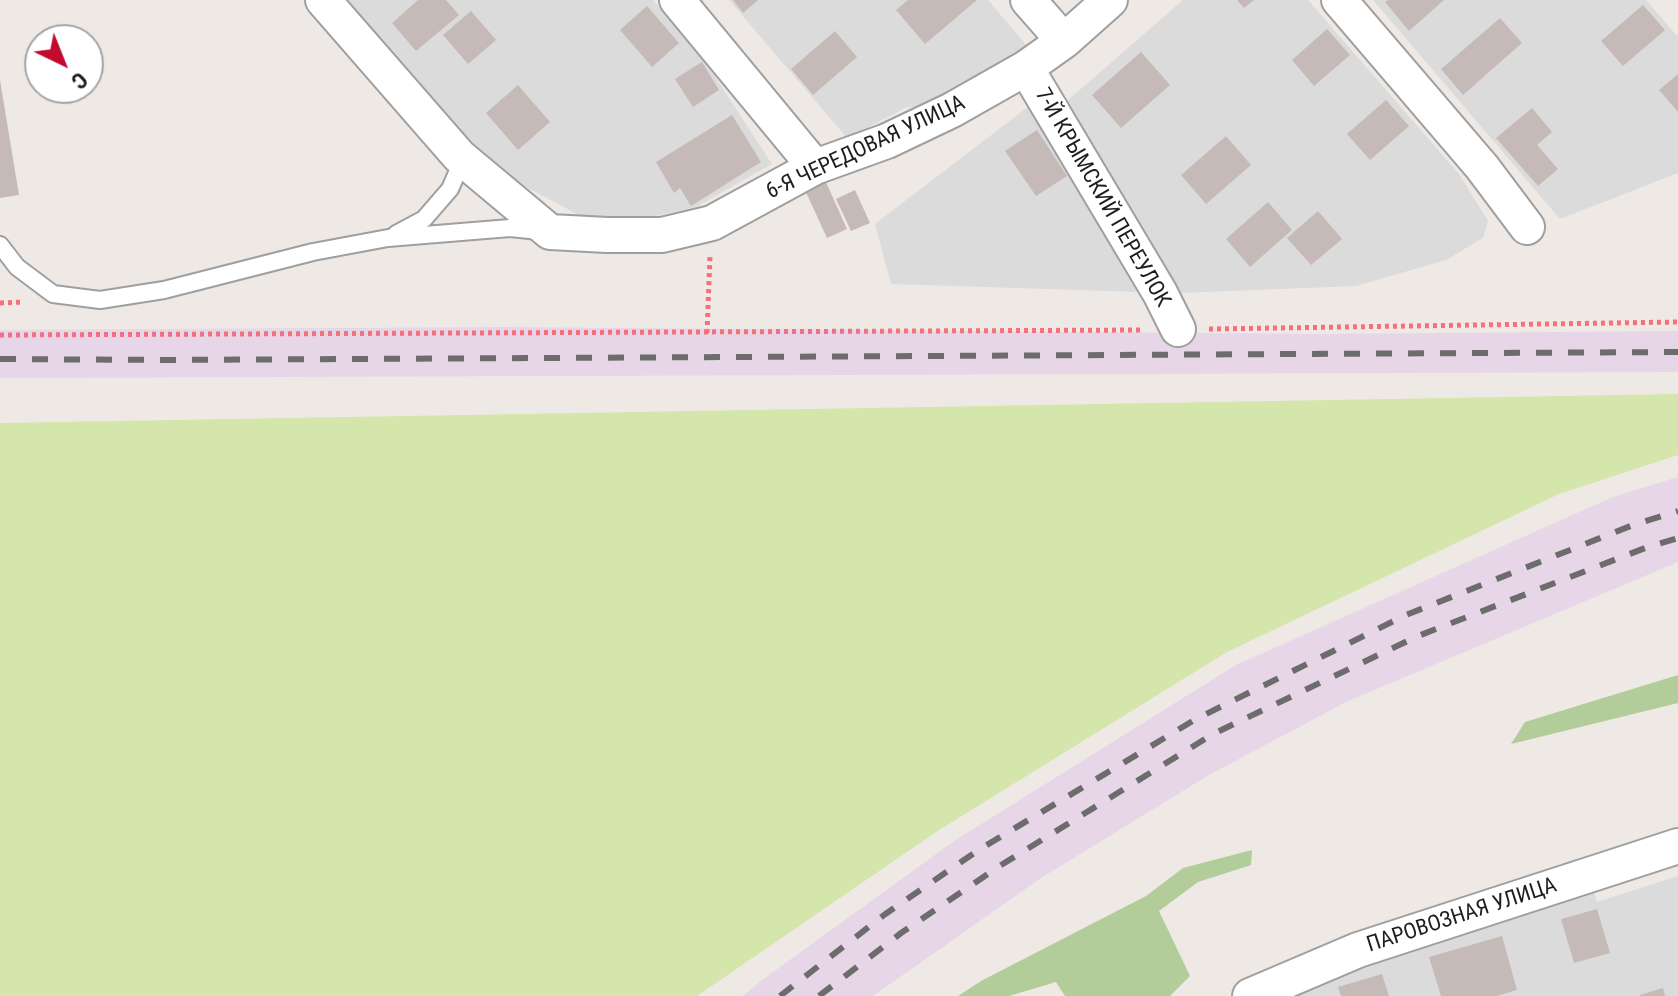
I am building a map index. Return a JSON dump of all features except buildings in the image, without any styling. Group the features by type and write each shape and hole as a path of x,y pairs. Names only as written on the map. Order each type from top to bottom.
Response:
{"street":[{"path":"323,0 459,156 550,232"},
{"path":"677,0 815,167"},
{"path":"1028,0 1064,41"},
{"name":"6-Я ЧЕРЕДОВАЯ УЛИЦА","path":"550,232 662,235 712,223 815,167 887,141 952,110 1026,68 1064,41 1110,0"},
{"path":"1339,0 1482,167 1527,227"},
{"name":"7-Й КРЫМСКИЙ ПЕРЕУЛОК","path":"1026,68 1160,293 1178,329"},
{"name":"ПАРОВОЗНАЯ УЛИЦА","path":"1250,996 1358,950 1678,846"}],"lane":[{"path":"388,238 424,219 450,189 457,173 459,156"},
{"path":"0,245 17,267 53,294 100,300 164,290 313,252 388,238 510,228 550,232"}],"path":[{"path":"707,333 712,223"},
{"path":"0,335 707,333 1678,322"}],"shaded area":[{"path":"348,0 653,0 703,58 772,164 696,207 641,219 586,219 502,174 447,119"},
{"path":"729,0 988,0 1027,46 935,108 907,107 847,138"},
{"path":"1183,0 1308,0 1459,174 1488,221 1483,238 1446,260 1356,286 1180,293 1067,101"},
{"path":"1373,0 1646,0 1678,37 1678,173 1560,219"},
{"path":"1033,103 1141,292 891,284 875,224"},
{"path":"505,327 1319,334 1678,331 1678,372 0,378 0,330"},
{"path":"1678,477 1678,562 1346,702 1209,775 1041,878 873,996 743,996 957,839 1236,665 1613,497"},
{"path":"1678,876 1678,996 1272,996 1591,883 1597,902"}],"green space":[{"path":"1678,394 1678,455 1559,494 1227,652 939,830 697,996 0,996 0,423"},
{"path":"1678,675 1678,703 1511,744 1525,722"},
{"path":"1252,850 1251,865 1198,882 1159,911 1190,976 1170,996 1065,996 1056,982 1009,996 958,996 981,981 1146,896 1183,868"}],"railway":[{"path":"0,359 1678,352"},
{"path":"780,996 884,915 977,851 1196,719 1406,615 1633,525 1678,511"},
{"path":"819,996 901,933 998,867 1213,734 1418,636 1678,538"}]}
